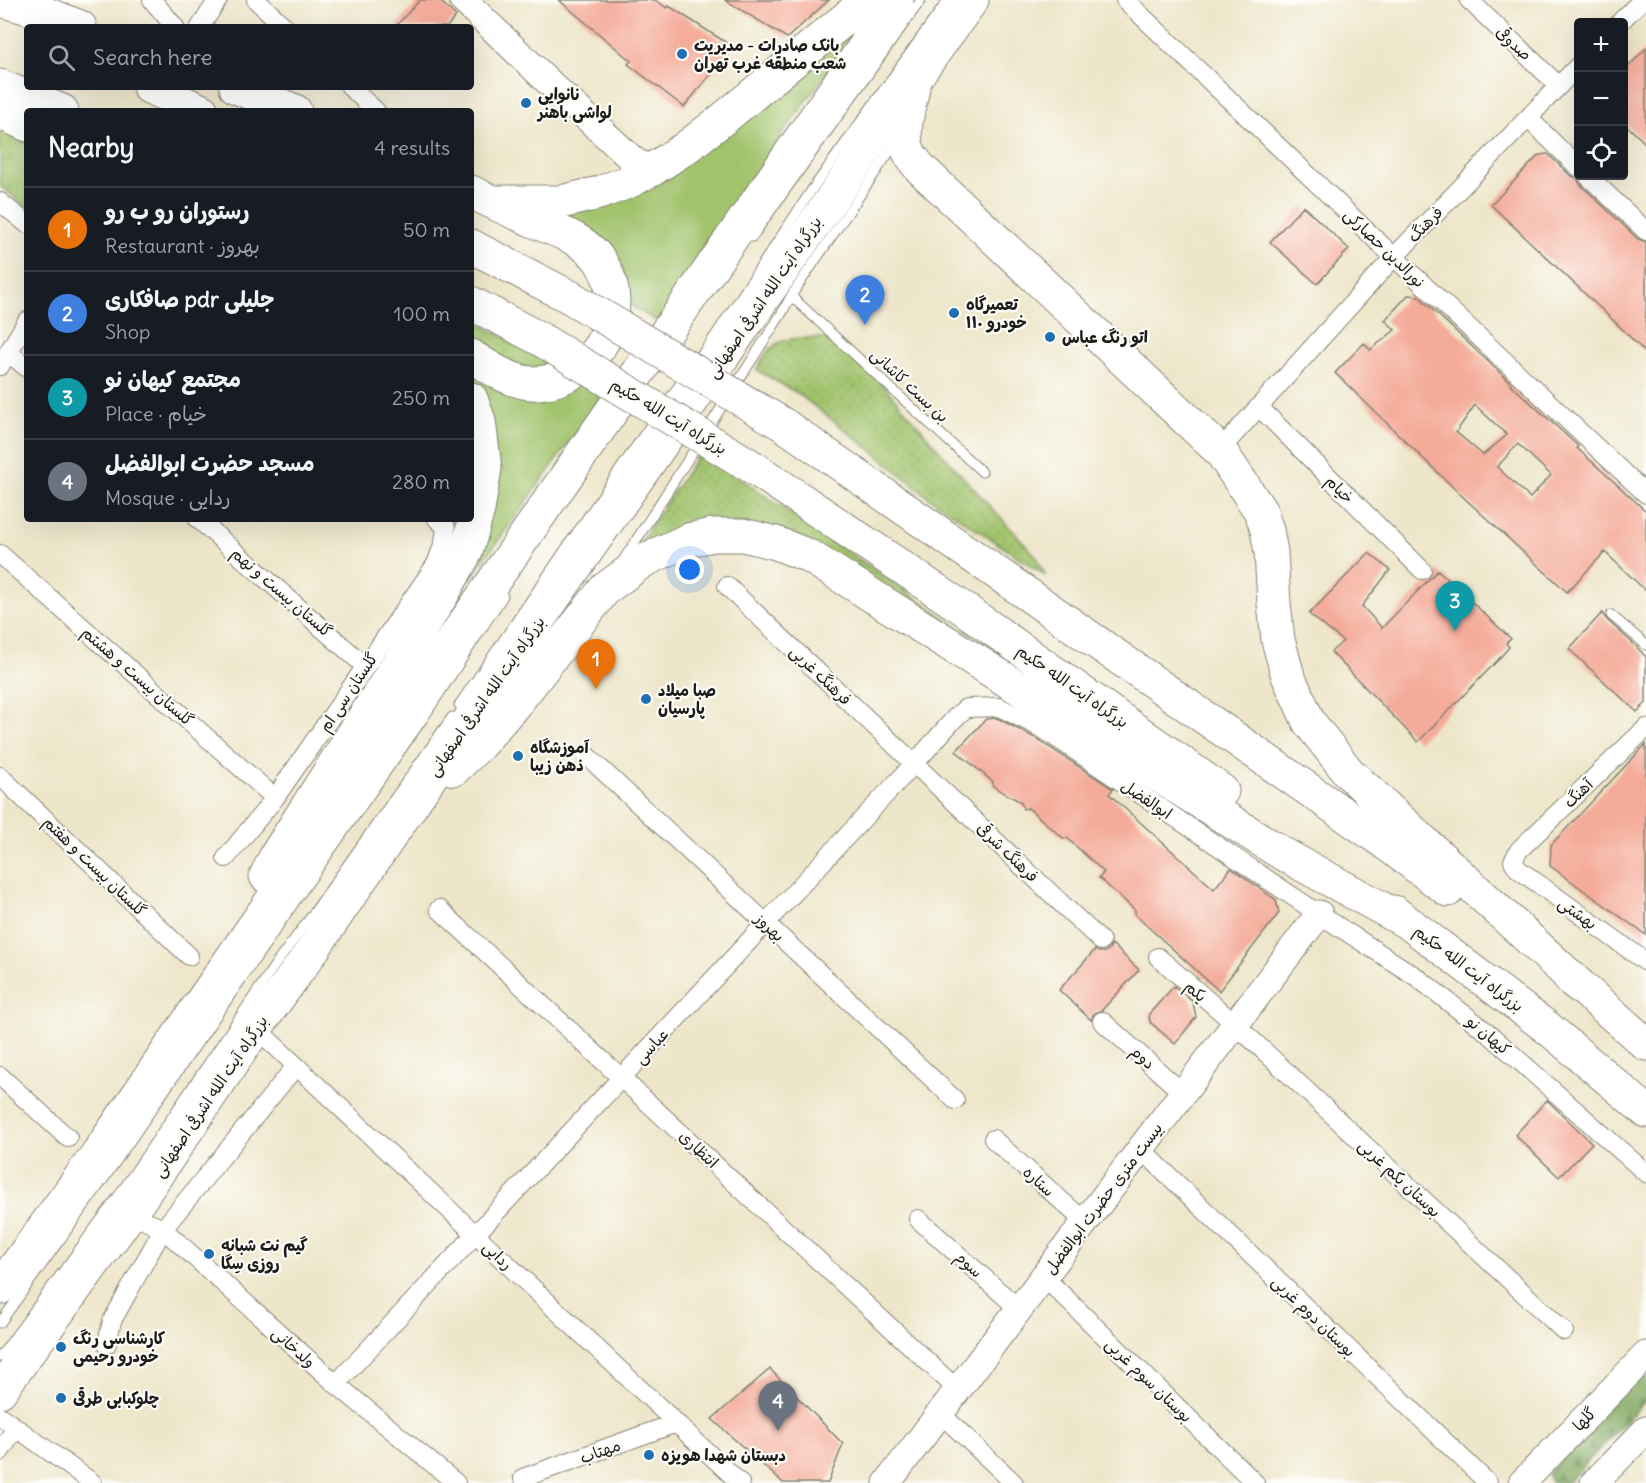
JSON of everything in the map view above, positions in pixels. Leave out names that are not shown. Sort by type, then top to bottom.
[{"type":"highway","points":[[0,0],[42,12],[72,24]]},
{"type":"highway","points":[[482,197],[561,202],[599,193],[628,182],[684,149],[868,0]]},
{"type":"highway","points":[[3,1284],[99,1153],[897,0]]},
{"type":"highway","name":"بزرگراه آیت الله اشرفی اصفهانی","points":[[0,1391],[130,1214],[509,662],[972,0]]},
{"type":"highway","points":[[0,20],[24,31]]},
{"type":"highway","points":[[916,77],[906,121],[905,139],[910,154],[920,168],[1221,452],[1260,512],[1267,530],[1271,552],[1278,640],[1288,676],[1309,722],[1349,773],[1646,1044]]},
{"type":"highway","points":[[0,86],[55,108]]},
{"type":"highway","points":[[156,90],[195,108]]},
{"type":"highway","points":[[243,90],[288,108]]},
{"type":"highway","points":[[0,112],[24,124]]},
{"type":"highway","points":[[474,358],[515,379],[536,384],[560,379],[590,360],[601,347],[614,306],[611,283],[600,261],[585,245],[482,197]]},
{"type":"highway","points":[[474,248],[570,297],[784,425],[1371,834],[1587,992]]},
{"type":"highway","name":"بزرگراه آیت الله حکیم","points":[[474,305],[540,339],[754,468],[964,609],[1412,925],[1550,1029],[1646,1111]]},
{"type":"highway","points":[[209,991],[278,854],[442,596],[466,552],[478,510],[484,468],[479,421],[474,407]]},
{"type":"highway","points":[[399,823],[487,735],[518,700],[605,589],[643,561],[688,540],[713,535],[742,535],[776,543],[809,556],[1283,854],[1412,925]]},
{"type":"street","points":[[152,0],[172,24]]},
{"type":"street","points":[[202,24],[218,0]]},
{"type":"street","points":[[256,0],[282,24]]},
{"type":"street","points":[[463,0],[635,162],[653,169]]},
{"type":"street","name":"نورالدین حصارکی","points":[[1125,0],[1646,494]]},
{"type":"street","name":"صدوقی","points":[[1469,0],[1559,86]]},
{"type":"street","points":[[1624,18],[1639,3]]},
{"type":"street","name":"فرهنگ","points":[[1229,440],[1394,257],[1574,70]]},
{"type":"street","points":[[353,90],[373,108]]},
{"type":"street","points":[[1528,118],[1574,162]]},
{"type":"street","points":[[1592,180],[1646,231]]},
{"type":"street","points":[[0,202],[24,222]]},
{"type":"street","points":[[24,326],[4,359],[24,367]]},
{"type":"street","name":"خیام","points":[[1259,407],[1422,570]]},
{"type":"street","name":"گلستان بیست و نهم","points":[[201,522],[365,666]]},
{"type":"street","name":"گلستان سی ام","points":[[226,858],[275,798],[436,564],[444,542],[446,527],[440,522]]},
{"type":"street","name":"گلستان بیست و هشتم","points":[[0,554],[275,798]]},
{"type":"street","name":"فرهنگ غربی","points":[[728,586],[914,764]]},
{"type":"street","name":"ابوالفضل","points":[[966,708],[999,707],[1042,729],[1319,914]]},
{"type":"street","name":"عباسی","points":[[336,1384],[966,708]]},
{"type":"street","name":"آهنگ","points":[[1514,861],[1519,850],[1646,728]]},
{"type":"street","name":"بهروز","points":[[585,754],[955,1100]]},
{"type":"street","name":"فرهنگ شرقی","points":[[914,764],[1101,941]]},
{"type":"street","name":"گلستان بیست و هفتم","points":[[0,776],[189,956]]},
{"type":"street","name":"بهشتی","points":[[1514,861],[1518,868],[1646,962]]},
{"type":"street","name":"انتظاری","points":[[440,909],[958,1390]]},
{"type":"street","name":"بیست متری حضرت ابوالفضل","points":[[887,1483],[1319,914]]},
{"type":"street","name":"کیهان نو","points":[[1319,914],[1418,978],[1487,1032],[1646,1173]]},
{"type":"street","name":"یکم","points":[[1158,957],[1235,1024]]},
{"type":"street","name":"دوم","points":[[1102,1021],[1183,1093]]},
{"type":"street","name":"بوستان یکم غربی","points":[[1235,1024],[1564,1331]]},
{"type":"street","name":"ردایی","points":[[256,1028],[740,1483]]},
{"type":"street","points":[[107,1344],[112,1321],[163,1229],[296,1065]]},
{"type":"street","points":[[0,1076],[68,1138]]},
{"type":"street","name":"ستاره","points":[[993,1139],[1085,1222]]},
{"type":"street","name":"بوستان دوم غربی","points":[[1141,1149],[1488,1483]]},
{"type":"street","name":"ولدخانی","points":[[130,1214],[163,1229],[336,1384],[456,1483]]},
{"type":"street","name":"سوم","points":[[918,1219],[1019,1309]]},
{"type":"street","name":"بوستان سوم غربی","points":[[1044,1277],[1255,1483]]},
{"type":"street","name":"گلها","points":[[1522,1483],[1646,1355]]},
{"type":"street","points":[[940,1413],[1014,1483]]},
{"type":"street","points":[[0,1416],[93,1483]]},
{"type":"street","name":"مهتاب","points":[[523,1478],[676,1423]]},
{"type":"street","points":[[0,1452],[16,1428]]},
{"type":"street","points":[[1594,1483],[1646,1430]]},
{"type":"lane","points":[[749,241],[921,0]]},
{"type":"lane","points":[[0,1357],[153,1146],[275,965],[449,721],[645,431],[711,342],[811,191],[948,0]]},
{"type":"lane","points":[[605,589],[791,296],[906,128]]},
{"type":"lane","name":"بن بست کاشانی","points":[[791,296],[982,472]]},
{"type":"lane","points":[[663,364],[675,346]]},
{"type":"lane","points":[[632,410],[644,391]]},
{"type":"lane","points":[[0,1323],[103,1180],[424,717],[510,585]]},
{"type":"lane","points":[[1611,615],[1646,645]]},
{"type":"green space","points":[[880,0],[783,133],[660,323],[626,303],[624,275],[616,255],[594,232],[566,217]]},
{"type":"green space","points":[[0,129],[24,140],[24,206],[0,186]]},
{"type":"green space","points":[[474,321],[561,368],[543,374],[474,347]]},
{"type":"green space","points":[[807,338],[834,339],[861,359],[953,466],[1036,556],[1045,575],[928,497],[797,393],[756,370],[767,352],[780,342]]},
{"type":"green space","points":[[474,371],[581,381],[602,397],[474,574],[479,547],[485,406],[474,378]]},
{"type":"green space","points":[[699,453],[1196,788],[796,542],[631,556]]},
{"type":"green space","points":[[1646,1365],[1646,1400],[1567,1483],[1551,1483],[1548,1474]]},
{"type":"building","points":[[420,0],[439,0],[456,16],[449,24],[398,24]]},
{"type":"building","name":"بانک صادرات - مدیریت شعب منطقه غرب تهران","points":[[559,0],[655,0],[667,8],[669,6],[733,47],[684,107],[628,64],[631,61]]},
{"type":"building","points":[[725,0],[829,0],[787,38]]},
{"type":"building","points":[[1646,48],[1646,144],[1628,127],[1628,67]]},
{"type":"building","points":[[1548,154],[1638,239],[1646,242],[1646,353],[1491,205],[1539,155]]},
{"type":"building","points":[[1303,206],[1349,249],[1317,284],[1270,242]]},
{"type":"building","points":[[1408,295],[1418,296],[1646,511],[1646,591],[1605,552],[1567,592],[1462,496],[1335,373],[1364,343],[1370,350],[1395,330],[1385,320]],"holes":[[[1475,405],[1507,435],[1483,455],[1456,432]],[[1518,444],[1551,475],[1530,498],[1497,467]]]},
{"type":"building","points":[[1369,553],[1390,570],[1362,606],[1382,628],[1438,570],[1511,639],[1506,643],[1509,647],[1498,660],[1418,742],[1331,652],[1343,641],[1309,614]]},
{"type":"building","points":[[1602,613],[1646,657],[1646,703],[1637,712],[1569,649]]},
{"type":"building","points":[[997,718],[1037,739],[1113,789],[1109,794],[1214,889],[1231,868],[1276,900],[1279,913],[1219,991],[1135,915],[1135,910],[1099,878],[1104,872],[1067,838],[1063,838],[1028,808],[1023,809],[1021,802],[992,785],[993,782],[956,751],[986,719]]},
{"type":"building","points":[[1646,744],[1646,935],[1550,866],[1551,845]]},
{"type":"building","points":[[1112,944],[1139,970],[1102,1010],[1094,1013],[1091,1020],[1059,990],[1095,950],[1105,952]]},
{"type":"building","points":[[1174,986],[1193,1002],[1196,1017],[1175,1044],[1150,1022],[1149,1014]]},
{"type":"building","points":[[1547,1100],[1592,1143],[1559,1177],[1515,1135]]},
{"type":"building","points":[[770,1369],[843,1444],[828,1483],[783,1483],[712,1419]]},
{"type":"place","name":"بانک صادرات - مدیریت شعب منطقه غرب تهران","points":[[682,54]]},
{"type":"place","name":"نانوایی لواشی باهنر","points":[[526,103]]},
{"type":"place","name":"تعمیرگاه خودرو ۱۱۰","points":[[954,313]]},
{"type":"place","name":"صافکاری pdr جلیلی","points":[[865,325]]},
{"type":"place","name":"اتو رنگ عباس","points":[[1050,337]]},
{"type":"place","name":"مجتمع کیهان نو","points":[[1455,631]]},
{"type":"place","name":"رستوران رو ب رو","points":[[596,689]]},
{"type":"place","name":"صبا میلاد پارسیان","points":[[646,699]]},
{"type":"place","name":"آموزشگاه ذهن زیبا","points":[[518,756]]},
{"type":"place","name":"گیم نت شبانه روزی سِگا","points":[[209,1254]]},
{"type":"place","name":"کارشناسی رنگ خودرو رحیمی","points":[[61,1347]]},
{"type":"place","name":"چلوکبابی طرقی","points":[[61,1398]]},
{"type":"place","name":"مسجد حضرت ابوالفضل","points":[[778,1431]]},
{"type":"place","name":"دبستان شهدا هویزه","points":[[649,1455]]}]
